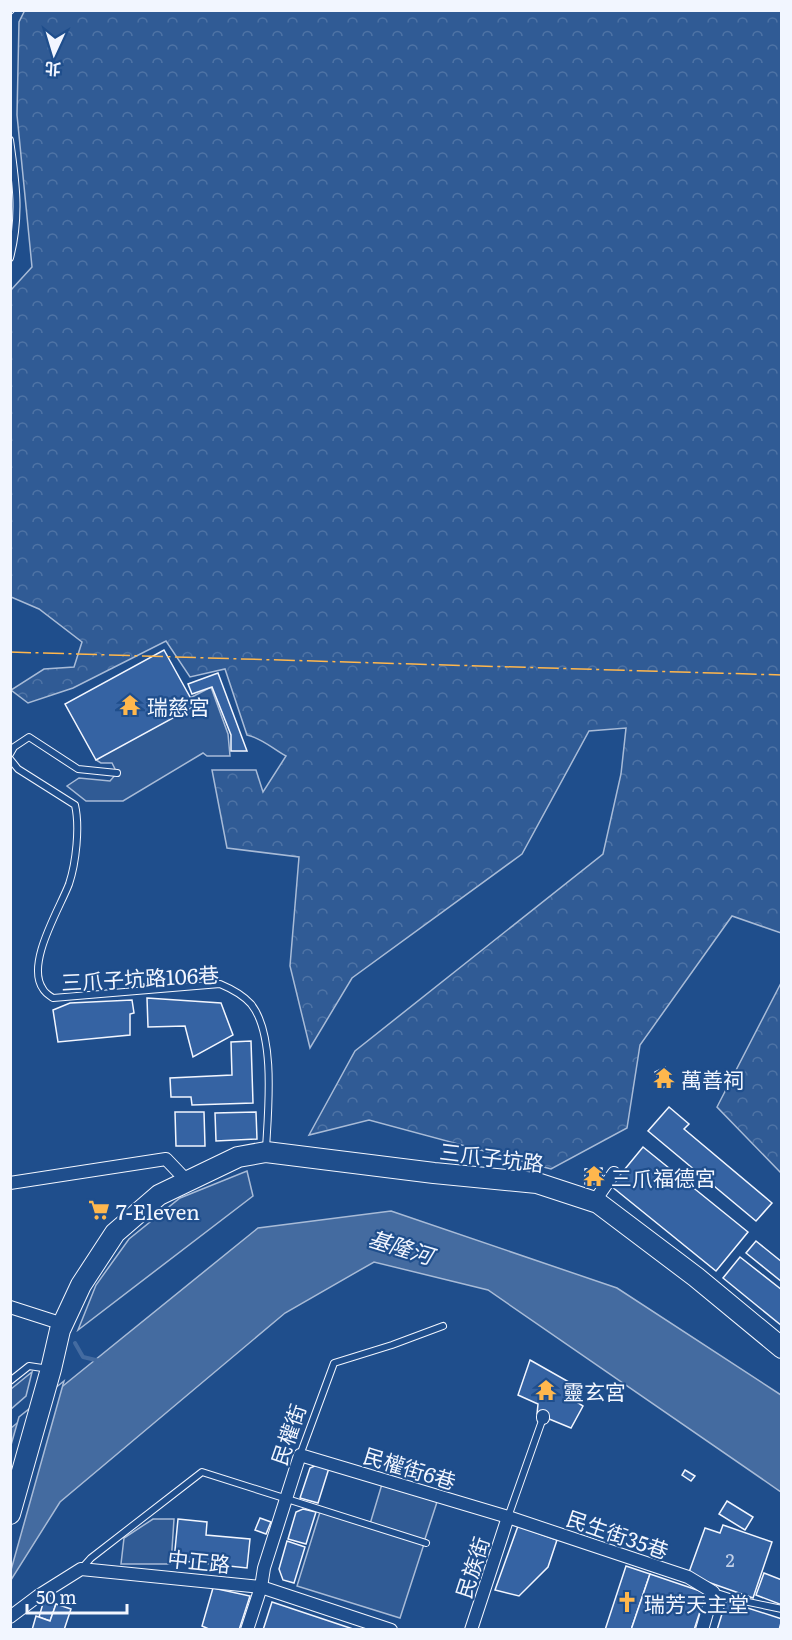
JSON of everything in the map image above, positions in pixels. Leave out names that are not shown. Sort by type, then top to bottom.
[{"type":"main road","name":"三爪子坑路","points":[[10,1514],[63,1324],[81,1285],[115,1233],[159,1195],[238,1157],[266,1152],[537,1183],[594,1202],[696,1278],[782,1348]]},
{"type":"street","points":[[10,1183],[166,1159],[187,1181]]},
{"type":"street","points":[[594,1202],[614,1173]]},
{"type":"street","points":[[10,1307],[63,1324]]},
{"type":"street","name":"民權街","points":[[247,1629],[300,1455]]},
{"type":"street","name":"民權街6巷","points":[[300,1455],[508,1517]]},
{"type":"street","name":"民生街35巷","points":[[508,1517],[688,1577],[713,1592]]},
{"type":"street","name":"民族街","points":[[471,1629],[508,1517]]},
{"type":"street","points":[[10,1617],[81,1569]]},
{"type":"street","name":"中正路","points":[[81,1569],[261,1587],[391,1629]]},
{"type":"street","points":[[702,1629],[713,1592]]},
{"type":"lane","points":[[10,140],[17,196],[17,234],[10,258]]},
{"type":"lane","name":"三爪子坑路106巷","points":[[117,773],[78,769],[29,737],[12,745],[10,757],[18,769],[75,806],[78,819],[78,836],[69,883],[46,934],[37,972],[42,988],[53,998],[220,984],[237,991],[252,1005],[263,1030],[270,1079],[266,1152]]},
{"type":"lane","name":"民權街","points":[[300,1455],[334,1363],[443,1326]]},
{"type":"lane","points":[[10,1381],[29,1366],[51,1369]]},
{"type":"lane","points":[[508,1517],[543,1417]]},
{"type":"lane","points":[[81,1569],[91,1558],[202,1472],[426,1543]]},
{"type":"lane","points":[[713,1592],[782,1609]]},
{"type":"green space","points":[[25,10],[781,11],[781,933],[732,916],[640,1045],[627,1128],[551,1169],[369,1120],[309,1135],[355,1051],[603,854],[621,774],[626,728],[589,731],[522,854],[352,978],[310,1048],[290,966],[299,857],[227,848],[212,770],[256,770],[263,792],[286,756],[263,741],[247,735],[225,669],[190,677],[166,641],[73,688],[28,703],[11,690],[44,669],[74,667],[82,642],[39,609],[11,597],[11,290],[32,267],[17,115],[19,22]]},
{"type":"green space","points":[[781,983],[782,1173],[717,1107]]},
{"type":"shaded area","points":[[211,687],[228,734],[230,756],[207,756],[203,753],[123,801],[86,801],[67,786],[79,778],[110,781],[117,773],[112,763],[101,763],[96,760],[190,698]]},
{"type":"shaded area","points":[[247,1171],[253,1196],[78,1330],[96,1285],[129,1239],[180,1198]]},
{"type":"shaded area","points":[[32,1372],[26,1396],[11,1409],[11,1389]]},
{"type":"shaded area","points":[[382,1484],[437,1502],[424,1542],[370,1524]]},
{"type":"shaded area","points":[[320,1512],[424,1544],[400,1618],[297,1586]]},
{"type":"shaded area","points":[[153,1519],[174,1519],[171,1564],[121,1564],[124,1538]]},
{"type":"water","name":"基隆河","points":[[391,1211],[617,1288],[781,1395],[781,1492],[488,1290],[374,1262],[285,1313],[60,1502],[11,1580],[11,1428],[258,1228]]},
{"type":"pier","points":[[64,1381],[11,1570],[11,1445],[19,1417]]},
{"type":"building","name":"瑞慈宮","points":[[164,650],[195,706],[96,760],[65,704]]},
{"type":"building","points":[[218,673],[247,751],[231,751],[231,735],[212,687],[192,694],[188,684]]},
{"type":"building","points":[[147,998],[221,1003],[233,1035],[193,1057],[185,1026],[148,1027]]},
{"type":"building","points":[[132,1000],[134,1013],[130,1014],[130,1035],[58,1042],[53,1010],[70,1003]]},
{"type":"building","points":[[251,1041],[253,1103],[192,1105],[191,1097],[171,1097],[170,1078],[232,1075],[231,1042]]},
{"type":"building","name":"萬善祠","points":[[665,1067],[672,1084],[662,1088],[655,1072]]},
{"type":"building","points":[[669,1107],[689,1124],[684,1129],[772,1203],[756,1221],[648,1131]]},
{"type":"building","points":[[175,1112],[204,1112],[205,1146],[176,1146]]},
{"type":"building","points":[[256,1112],[257,1139],[216,1141],[215,1113]]},
{"type":"building","points":[[643,1147],[748,1232],[716,1271],[611,1186]]},
{"type":"building","name":"三爪福德宮","points":[[602,1168],[603,1184],[585,1184],[585,1169]]},
{"type":"building","points":[[756,1241],[782,1262],[782,1282],[746,1253]]},
{"type":"building","points":[[740,1257],[782,1290],[782,1326],[723,1278]]},
{"type":"building","name":"靈玄宮","points":[[530,1360],[576,1386],[569,1397],[583,1406],[571,1428],[537,1414],[538,1404],[518,1395]]},
{"type":"building","points":[[317,1465],[329,1468],[318,1503],[300,1498],[310,1468]]},
{"type":"building","points":[[685,1470],[695,1476],[691,1481],[682,1475]]},
{"type":"building","points":[[727,1501],[753,1517],[745,1530],[719,1514]]},
{"type":"building","points":[[303,1509],[316,1512],[306,1544],[288,1539],[296,1512]]},
{"type":"building","points":[[260,1518],[271,1522],[266,1534],[255,1530]]},
{"type":"building","points":[[178,1519],[207,1522],[206,1535],[250,1539],[247,1568],[174,1560]]},
{"type":"building","points":[[723,1525],[772,1542],[753,1598],[688,1575],[705,1528],[720,1533]]},
{"type":"building","points":[[518,1526],[557,1540],[548,1567],[519,1596],[495,1590]]},
{"type":"building","points":[[287,1541],[305,1547],[294,1583],[283,1580],[279,1569]]},
{"type":"building","name":"瑞芳天主堂","points":[[626,1566],[650,1574],[631,1630],[605,1630]]},
{"type":"building","points":[[764,1573],[782,1580],[782,1605],[756,1595]]},
{"type":"building","points":[[650,1574],[706,1593],[694,1630],[631,1630]]},
{"type":"building","points":[[213,1588],[250,1596],[239,1630],[211,1630],[202,1626]]},
{"type":"building","points":[[44,1600],[56,1604],[50,1621],[39,1617]]},
{"type":"building","points":[[726,1601],[782,1619],[779,1630],[717,1630]]},
{"type":"building","points":[[272,1602],[356,1630],[263,1630]]},
{"type":"building","points":[[56,1604],[71,1609],[64,1630],[32,1630],[36,1616],[50,1621]]},
{"type":"waterway","points":[[75,1343],[83,1357],[100,1361]]},
{"type":"power","points":[[10,652],[782,675]]},
{"type":"place","name":"瑞慈宮","points":[[130,705]]},
{"type":"place","name":"萬善祠","points":[[664,1078]]},
{"type":"place","name":"三爪福德宮","points":[[594,1176]]},
{"type":"place","name":"7-Eleven","points":[[99,1210]]},
{"type":"place","name":"靈玄宮","points":[[546,1390]]},
{"type":"place","name":"瑞芳天主堂","points":[[627,1602]]}]
